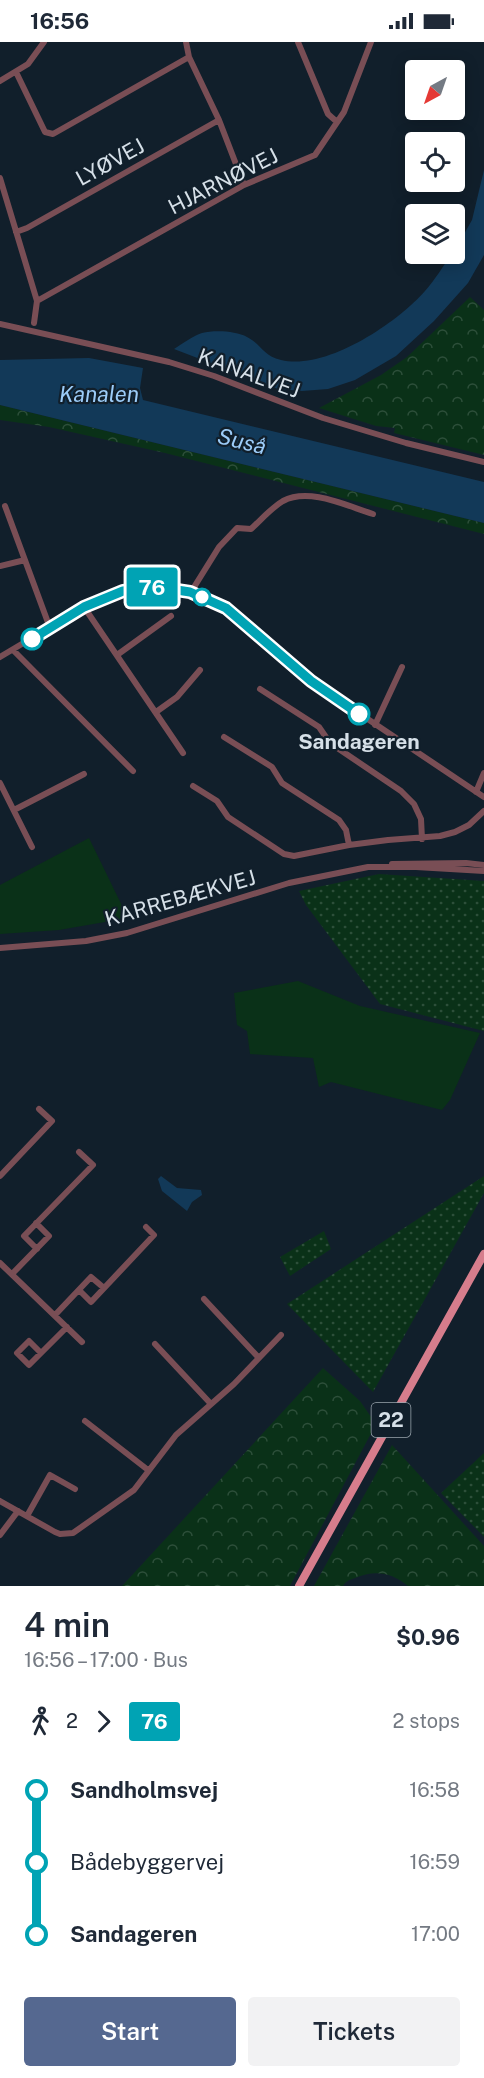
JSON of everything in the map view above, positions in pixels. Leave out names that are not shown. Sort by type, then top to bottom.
[{"type":"main road","name":"22","points":[[299,1586],[484,1254]]},
{"type":"street","points":[[0,81],[16,72],[35,56],[44,42]]},
{"type":"street","points":[[186,42],[189,57],[219,120],[244,185]]},
{"type":"street","points":[[298,42],[328,114],[337,122]]},
{"type":"street","name":"HJARNØVEJ","points":[[37,301],[244,185],[315,155],[344,112],[371,42]]},
{"type":"street","points":[[16,72],[45,132],[53,134],[189,57]]},
{"type":"street","name":"LYØVEJ","points":[[16,232],[27,228],[219,120]]},
{"type":"street","points":[[0,178],[37,301],[34,323]]},
{"type":"street","name":"KANALVEJ","points":[[0,324],[169,362],[214,376],[315,415],[406,443],[484,462]]},
{"type":"street","points":[[190,592],[219,547],[237,528],[251,529],[280,502],[294,496],[311,495],[373,514]]},
{"type":"street","points":[[5,506],[50,628]]},
{"type":"street","points":[[0,566],[25,560]]},
{"type":"street","points":[[0,657],[84,607],[120,592],[142,588],[171,588],[190,592],[226,608],[311,681],[484,797]]},
{"type":"street","points":[[84,607],[183,753]]},
{"type":"street","points":[[117,655],[171,616]]},
{"type":"street","points":[[13,650],[133,771]]},
{"type":"street","points":[[375,725],[402,667]]},
{"type":"street","points":[[156,712],[177,698],[200,670]]},
{"type":"street","points":[[260,689],[319,727],[330,743],[401,791],[414,804],[421,819],[422,839]]},
{"type":"street","points":[[224,737],[272,767],[282,783],[339,820],[346,830],[349,845]]},
{"type":"street","points":[[476,792],[484,773]]},
{"type":"street","points":[[14,810],[84,774]]},
{"type":"street","points":[[0,783],[32,847]]},
{"type":"street","points":[[193,786],[216,801],[228,817],[284,854],[294,856],[349,845],[422,839],[455,832],[469,825],[484,812]]},
{"type":"street","name":"KARREBÆKVEJ","points":[[0,948],[86,941],[127,933],[289,883],[368,867],[415,862],[484,865]]},
{"type":"street","name":"KARREBÆKVEJ","points":[[368,867],[484,871]]},
{"type":"street","points":[[0,1176],[52,1121],[39,1109]]},
{"type":"street","points":[[37,1249],[24,1236],[93,1165],[79,1152]]},
{"type":"street","points":[[12,1274],[49,1236],[36,1223]]},
{"type":"street","points":[[79,1290],[91,1302],[154,1235],[146,1227]]},
{"type":"street","points":[[0,1263],[82,1342]]},
{"type":"street","points":[[55,1316],[92,1276],[104,1288]]},
{"type":"street","points":[[204,1299],[259,1358]]},
{"type":"street","points":[[41,1353],[66,1327]]},
{"type":"street","points":[[0,1501],[54,1532],[73,1533],[127,1497],[176,1435],[281,1335]]},
{"type":"street","points":[[155,1344],[211,1404]]},
{"type":"street","points":[[85,1421],[148,1470]]},
{"type":"street","points":[[27,1516],[50,1475],[75,1489]]},
{"type":"street","points":[[0,1535],[18,1511]]},
{"type":"green space","points":[[470,297],[484,310],[484,455],[394,433],[395,428],[376,426],[319,408],[381,375],[407,357]]},
{"type":"green space","points":[[0,405],[484,523],[484,534],[165,453],[49,427],[0,420]]},
{"type":"green space","points":[[89,838],[128,918],[59,930],[0,934],[0,885]]},
{"type":"green space","points":[[379,874],[484,881],[484,1031],[380,1004],[306,905],[299,891]]},
{"type":"green space","points":[[298,981],[360,1006],[480,1033],[450,1100],[442,1110],[331,1082],[319,1087],[313,1058],[250,1054],[247,1031],[237,1025],[234,993]]},
{"type":"green space","points":[[484,1176],[484,1193],[373,1392],[287,1304]]},
{"type":"green space","points":[[324,1231],[331,1249],[290,1276],[280,1257]]},
{"type":"green space","points":[[323,1368],[360,1401],[376,1424],[290,1586],[122,1586]]},
{"type":"green space","points":[[392,1445],[484,1546],[484,1586],[408,1586],[389,1575],[376,1573],[351,1579],[343,1586],[314,1586]]},
{"type":"green space","points":[[484,1453],[484,1537],[441,1493]]},
{"type":"water","name":"Suså","points":[[484,170],[484,255],[468,283],[434,321],[396,356],[355,380],[328,389],[302,391],[278,389],[174,349],[202,333],[225,332],[247,337],[266,353],[281,360],[299,362],[339,351],[379,330],[413,304],[429,287],[445,264],[465,264],[465,232],[472,220]]},
{"type":"water","name":"Kanalen","points":[[89,358],[143,368],[140,388],[143,400],[484,482],[484,523],[0,405],[0,360]]},
{"type":"water","points":[[161,1176],[177,1188],[201,1190],[202,1195],[192,1202],[187,1211],[162,1191],[158,1179]]},
{"type":"bus line","name":"76","points":[[32,639],[84,607],[123,591],[157,587],[190,592],[210,599],[240,618],[311,681],[359,714]]},
{"type":"place","name":"Sandageren","points":[[359,714]]}]
